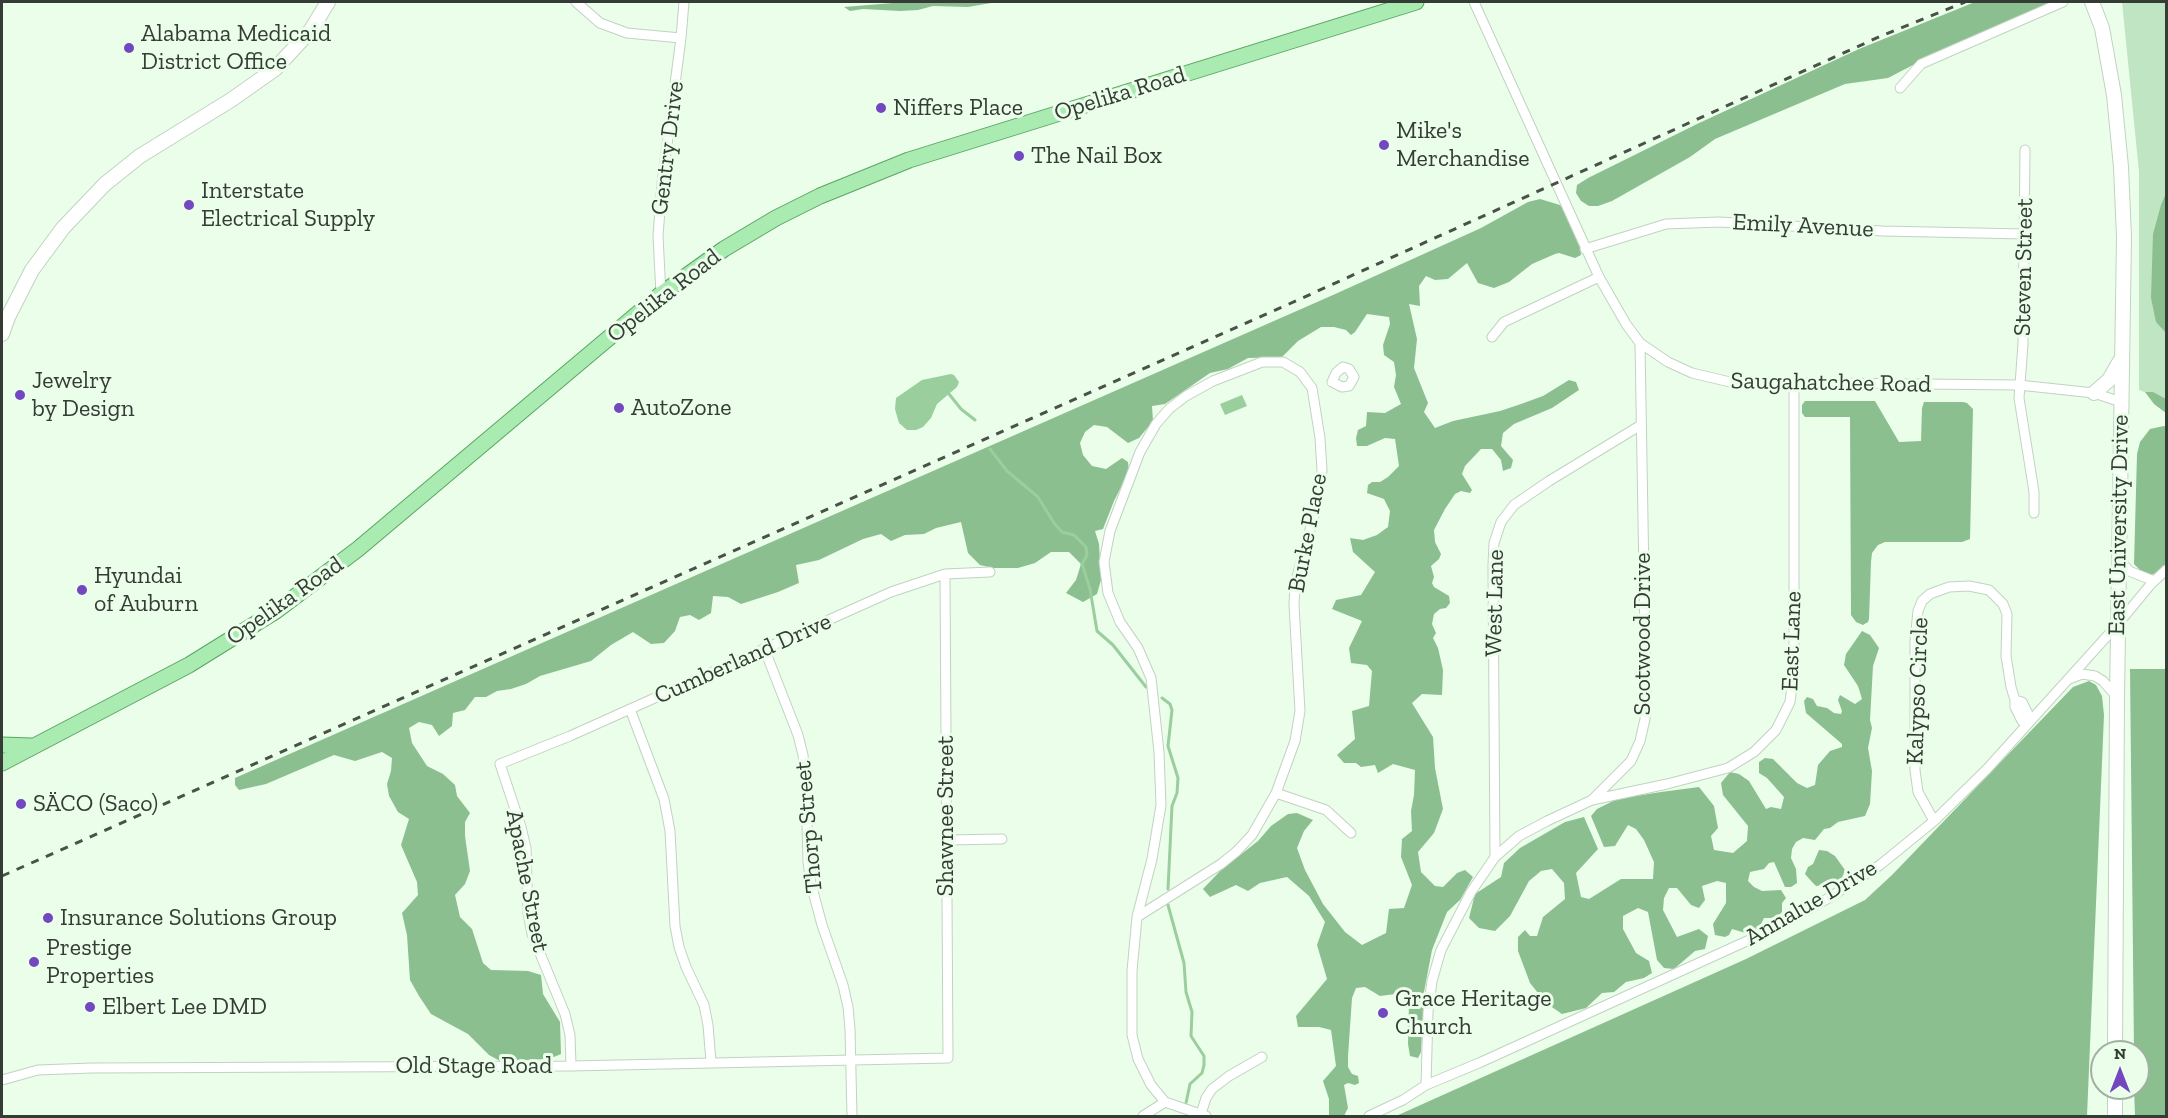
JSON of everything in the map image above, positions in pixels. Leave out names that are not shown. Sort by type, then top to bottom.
[{"type":"main road","points":[[2,334],[32,270],[63,228],[105,184],[140,156],[231,100],[275,69],[311,30],[328,2]]},
{"type":"main road","name":"Opelika Road","points":[[2,763],[189,665],[276,611],[358,549],[661,294],[694,269],[768,223],[820,196],[864,177],[1002,130],[1416,2]]},
{"type":"main road","name":"East University Drive","points":[[2092,2],[2102,28],[2109,63],[2121,167],[2124,237],[2120,361],[2116,697],[2115,1040]]},
{"type":"main road","points":[[2094,393],[2109,380],[2120,361]]},
{"type":"main road","points":[[2,745],[34,746]]},
{"type":"main road","points":[[2115,1100],[2115,1116]]},
{"type":"street","points":[[576,2],[600,22],[627,33],[681,38]]},
{"type":"street","name":"Gentry Drive","points":[[661,294],[658,257],[661,194],[684,2]]},
{"type":"street","name":"Saugahatchee Road","points":[[1474,2],[1599,277],[1626,324],[1640,343],[1668,362],[1692,373],[1716,380],[1794,384],[2019,385],[2094,393],[2121,402]]},
{"type":"street","points":[[1900,88],[1921,64],[2063,2]]},
{"type":"street","name":"Steven Street","points":[[2025,150],[2023,344],[2019,398],[2034,492],[2034,513]]},
{"type":"street","name":"Emily Avenue","points":[[1585,249],[1656,226],[1676,223],[1719,222],[1883,231],[2024,234]]},
{"type":"street","points":[[1492,337],[1504,322],[1599,277]]},
{"type":"street","name":"Scotwood Drive","points":[[1426,1085],[1428,1012],[1432,981],[1441,950],[1471,892],[1495,857],[1519,836],[1547,820],[1592,800],[1631,761],[1640,741],[1645,719],[1640,343]]},
{"type":"street","points":[[1262,1057],[1212,1089],[1206,1098],[1203,1115],[1165,1102],[1151,1085],[1138,1059],[1132,1035],[1132,971],[1137,917],[1152,859],[1161,805],[1159,752],[1151,678],[1138,648],[1120,622],[1108,593],[1104,562],[1110,531],[1140,452],[1155,424],[1169,409],[1186,396],[1223,377],[1262,362],[1273,361],[1292,366],[1300,372],[1312,388],[1332,382]]},
{"type":"street","name":"East Lane","points":[[1592,800],[1728,768],[1754,752],[1776,730],[1790,702],[1794,671],[1794,384]]},
{"type":"street","name":"Burke Place","points":[[1137,917],[1221,864],[1252,835],[1276,793],[1295,741],[1300,711],[1294,584],[1322,481],[1320,438],[1312,388]]},
{"type":"street","name":"West Lane","points":[[1495,857],[1493,565],[1494,543],[1501,522],[1514,505],[1641,424]]},
{"type":"street","points":[[2118,558],[2129,571],[2154,581]]},
{"type":"street","name":"Annalue Drive","points":[[1370,1116],[1403,1100],[1426,1085],[1771,930],[1827,899],[1880,865],[1934,821],[1987,769],[2166,570]]},
{"type":"street","name":"Cumberland Drive","points":[[500,764],[630,709],[891,592],[945,574],[990,572]]},
{"type":"street","name":"Shawnee Street","points":[[945,574],[948,1058]]},
{"type":"street","name":"Kalypso Circle","points":[[1934,821],[1918,792],[1915,770],[1915,641],[1918,611],[1922,602],[1930,594],[1949,587],[1969,586],[1989,590],[1997,596],[2007,614],[2007,666],[2015,707],[2022,721],[2027,723]]},
{"type":"street","name":"Thorp Street","points":[[764,648],[798,735],[803,755],[811,884],[822,925],[843,985],[850,1029],[852,1116]]},
{"type":"street","points":[[2067,680],[2082,674],[2095,676],[2103,681],[2116,697]]},
{"type":"street","points":[[630,709],[664,799],[670,831],[675,926],[686,967],[704,1005],[711,1062]]},
{"type":"street","name":"Apache Street","points":[[500,764],[526,848],[528,913],[532,934],[565,1014],[570,1035],[571,1066]]},
{"type":"street","points":[[1276,793],[1326,810],[1351,833]]},
{"type":"street","points":[[946,840],[1002,839]]},
{"type":"street","name":"Old Stage Road","points":[[2,1080],[38,1070],[92,1068],[571,1066],[948,1058]]},
{"type":"street","points":[[1143,1116],[1165,1102]]},
{"type":"shaded area","points":[[905,2],[997,2],[968,7],[933,6],[900,11],[863,9],[850,11],[844,7]]},
{"type":"shaded area","points":[[1975,2],[2049,2],[1888,78],[1845,84],[1715,139],[1690,157],[1612,201],[1598,206],[1589,206],[1581,201],[1576,193],[1577,185],[1588,178],[1697,124],[1859,49]]},
{"type":"shaded area","points":[[2122,2],[2166,2],[2166,400],[2139,390],[2139,172]]},
{"type":"shaded area","points":[[2166,193],[2166,333],[2156,322],[2151,298],[2153,234]]},
{"type":"shaded area","points":[[1540,199],[1560,205],[1566,213],[1580,245],[1581,255],[1575,258],[1555,254],[1532,264],[1509,282],[1494,288],[1478,283],[1467,263],[1448,279],[1435,280],[1426,276],[1419,286],[1420,306],[1409,304],[1417,339],[1414,368],[1428,403],[1424,412],[1435,428],[1453,421],[1521,404],[1543,396],[1569,380],[1576,382],[1579,390],[1552,408],[1514,424],[1503,433],[1501,446],[1513,460],[1511,468],[1503,471],[1501,460],[1492,449],[1481,449],[1465,466],[1462,474],[1472,490],[1470,493],[1461,491],[1455,494],[1434,530],[1435,542],[1441,554],[1431,566],[1434,577],[1432,583],[1434,587],[1449,596],[1450,603],[1446,608],[1434,614],[1432,624],[1436,633],[1433,638],[1443,670],[1442,695],[1422,694],[1412,703],[1433,737],[1435,768],[1443,809],[1434,833],[1418,852],[1421,872],[1435,886],[1443,887],[1457,873],[1465,870],[1473,877],[1460,900],[1447,912],[1432,950],[1424,992],[1421,1052],[1418,1058],[1410,1056],[1409,1003],[1403,993],[1380,996],[1365,987],[1356,988],[1352,998],[1348,1067],[1352,1074],[1358,1076],[1359,1083],[1344,1085],[1348,1108],[1344,1116],[1329,1115],[1329,1099],[1323,1081],[1336,1066],[1331,1030],[1319,1027],[1298,1027],[1296,1016],[1327,979],[1317,945],[1325,922],[1309,896],[1287,877],[1260,883],[1248,891],[1236,885],[1210,897],[1203,889],[1221,870],[1258,841],[1271,826],[1288,814],[1297,813],[1313,820],[1304,831],[1297,848],[1305,870],[1323,904],[1345,932],[1362,945],[1386,933],[1389,909],[1404,908],[1412,885],[1401,857],[1402,839],[1412,831],[1411,811],[1415,770],[1393,764],[1378,773],[1375,765],[1361,767],[1356,763],[1344,763],[1337,755],[1355,739],[1352,711],[1369,706],[1372,671],[1367,665],[1351,663],[1349,648],[1362,621],[1332,609],[1336,600],[1361,595],[1375,572],[1353,552],[1350,538],[1363,540],[1377,535],[1388,527],[1390,511],[1384,499],[1367,493],[1368,485],[1372,482],[1380,482],[1399,466],[1395,439],[1385,438],[1367,446],[1357,446],[1356,438],[1358,430],[1366,426],[1367,412],[1385,413],[1401,404],[1394,387],[1396,375],[1394,362],[1384,355],[1383,345],[1390,324],[1389,317],[1367,314],[1351,335],[1346,330],[1321,327],[1298,341],[1282,357],[1248,358],[1228,369],[1210,373],[1165,404],[1152,406],[1153,421],[1139,438],[1128,443],[1107,427],[1094,425],[1085,432],[1080,443],[1083,455],[1092,466],[1106,469],[1122,458],[1128,462],[1129,471],[1103,529],[1095,531],[1099,544],[1101,580],[1097,594],[1083,602],[1066,593],[1076,580],[1081,564],[1069,552],[1051,552],[1035,563],[1018,568],[993,568],[980,565],[968,553],[961,522],[936,528],[924,534],[905,535],[891,541],[881,534],[863,539],[819,560],[796,565],[799,583],[778,592],[741,604],[728,597],[713,596],[711,613],[699,620],[690,615],[680,617],[675,631],[664,643],[651,644],[633,632],[611,645],[591,661],[540,676],[526,684],[497,691],[486,697],[475,697],[465,710],[453,713],[452,726],[439,736],[432,725],[419,722],[409,728],[412,743],[427,766],[443,774],[455,785],[457,796],[470,813],[465,822],[465,836],[470,871],[465,884],[455,895],[460,917],[472,929],[483,963],[491,970],[528,971],[541,975],[543,994],[560,1022],[561,1054],[549,1059],[500,1061],[489,1055],[468,1034],[431,1014],[410,980],[407,935],[402,913],[418,895],[417,882],[401,845],[409,819],[398,812],[389,796],[387,784],[392,758],[382,752],[355,761],[334,755],[266,784],[239,790],[235,785],[235,778],[1333,295],[1481,228],[1528,202]]},
{"type":"shaded area","points":[[951,374],[959,382],[957,387],[937,404],[931,418],[923,427],[907,430],[899,423],[895,409],[896,398],[922,380]]},
{"type":"shaded area","points":[[2145,392],[2153,392],[2166,399],[2166,413],[2154,404]]},
{"type":"shaded area","points":[[1242,395],[1247,406],[1225,415],[1220,404]]},
{"type":"shaded area","points":[[1805,401],[1875,401],[1899,442],[1921,441],[1924,402],[1963,402],[1973,409],[1970,539],[1962,542],[1885,542],[1878,545],[1872,553],[1869,619],[1863,625],[1856,622],[1851,615],[1850,417],[1805,417],[1802,413],[1802,405]]},
{"type":"shaded area","points":[[2166,427],[2166,565],[2157,573],[2150,575],[2143,573],[2134,564],[2137,454],[2140,442],[2150,429]]},
{"type":"shaded area","points":[[1862,631],[1870,635],[1879,648],[1873,666],[1870,720],[1872,728],[1868,748],[1872,771],[1870,804],[1865,816],[1838,822],[1824,829],[1815,840],[1803,838],[1796,842],[1791,858],[1796,869],[1797,883],[1791,887],[1785,887],[1774,862],[1769,863],[1764,869],[1750,872],[1748,881],[1754,887],[1762,891],[1781,890],[1786,898],[1782,903],[1782,912],[1776,918],[1764,918],[1759,928],[1749,934],[1732,929],[1725,937],[1715,935],[1713,924],[1726,903],[1726,883],[1717,881],[1702,886],[1705,900],[1699,908],[1691,905],[1677,888],[1669,888],[1664,898],[1663,910],[1677,937],[1699,929],[1708,936],[1705,949],[1695,951],[1674,969],[1664,968],[1657,960],[1648,912],[1638,908],[1623,916],[1623,929],[1636,953],[1649,961],[1652,973],[1644,978],[1626,982],[1614,992],[1602,993],[1586,1008],[1562,1014],[1546,1003],[1530,983],[1518,951],[1518,937],[1525,930],[1530,936],[1537,936],[1543,917],[1565,899],[1564,883],[1552,869],[1541,871],[1529,881],[1510,916],[1495,931],[1479,928],[1469,918],[1475,894],[1501,877],[1504,863],[1520,848],[1565,822],[1584,817],[1598,849],[1576,873],[1581,897],[1589,899],[1621,879],[1653,879],[1654,862],[1636,829],[1628,825],[1615,846],[1604,847],[1591,816],[1597,809],[1617,799],[1661,792],[1699,787],[1714,806],[1718,828],[1711,836],[1714,850],[1733,853],[1747,841],[1748,826],[1723,795],[1721,783],[1730,772],[1739,774],[1749,781],[1766,809],[1771,807],[1781,809],[1784,797],[1767,778],[1759,773],[1759,762],[1765,758],[1773,759],[1797,783],[1807,788],[1815,785],[1818,765],[1830,751],[1842,747],[1842,744],[1806,713],[1804,701],[1807,697],[1813,699],[1817,706],[1841,714],[1838,700],[1840,695],[1855,704],[1862,699],[1858,686],[1844,665],[1846,654]]},
{"type":"shaded area","points":[[2130,669],[2166,669],[2166,1116],[2135,1116],[2134,1100],[2150,1100],[2150,1040],[2134,1040]]},
{"type":"shaded area","points":[[2089,681],[2096,685],[2102,696],[2104,715],[2087,1116],[1396,1116],[1746,959],[1865,900],[1892,875],[2073,687]]},
{"type":"shaded area","points":[[1819,850],[1827,851],[1835,856],[1845,870],[1842,878],[1833,883],[1816,886],[1805,874],[1808,867],[1813,864]]},
{"type":"waterway","points":[[949,394],[961,409],[975,420]]},
{"type":"waterway","points":[[990,449],[1007,471],[1038,497],[1062,532],[1074,535],[1086,547],[1087,555],[1082,564],[1090,589],[1097,631],[1113,645],[1146,687]]},
{"type":"waterway","points":[[1162,698],[1170,704],[1172,710],[1168,746],[1178,778],[1177,793],[1172,806],[1168,889]]},
{"type":"waterway","points":[[1168,905],[1184,963],[1186,992],[1192,1012],[1191,1036],[1204,1056],[1202,1073],[1190,1084],[1186,1103]]},
{"type":"railway","points":[[2,876],[1289,304],[1881,36],[1965,2]]},
{"type":"place","name":"Alabama Medicaid District Office","points":[[129,48]]},
{"type":"place","name":"Niffers Place","points":[[881,108]]},
{"type":"place","name":"Mike's Merchandise","points":[[1384,145]]},
{"type":"place","name":"The Nail Box","points":[[1019,156]]},
{"type":"place","name":"Interstate Electrical Supply","points":[[189,205]]},
{"type":"place","name":"Jewelry by Design","points":[[20,395]]},
{"type":"place","name":"AutoZone","points":[[619,408]]},
{"type":"place","name":"Hyundai of Auburn","points":[[82,590]]},
{"type":"place","name":"SÄCO (Saco)","points":[[21,804]]},
{"type":"place","name":"Insurance Solutions Group","points":[[48,918]]},
{"type":"place","name":"Prestige Properties","points":[[34,962]]},
{"type":"place","name":"Elbert Lee DMD","points":[[90,1007]]},
{"type":"place","name":"Grace Heritage Church","points":[[1383,1013]]}]
